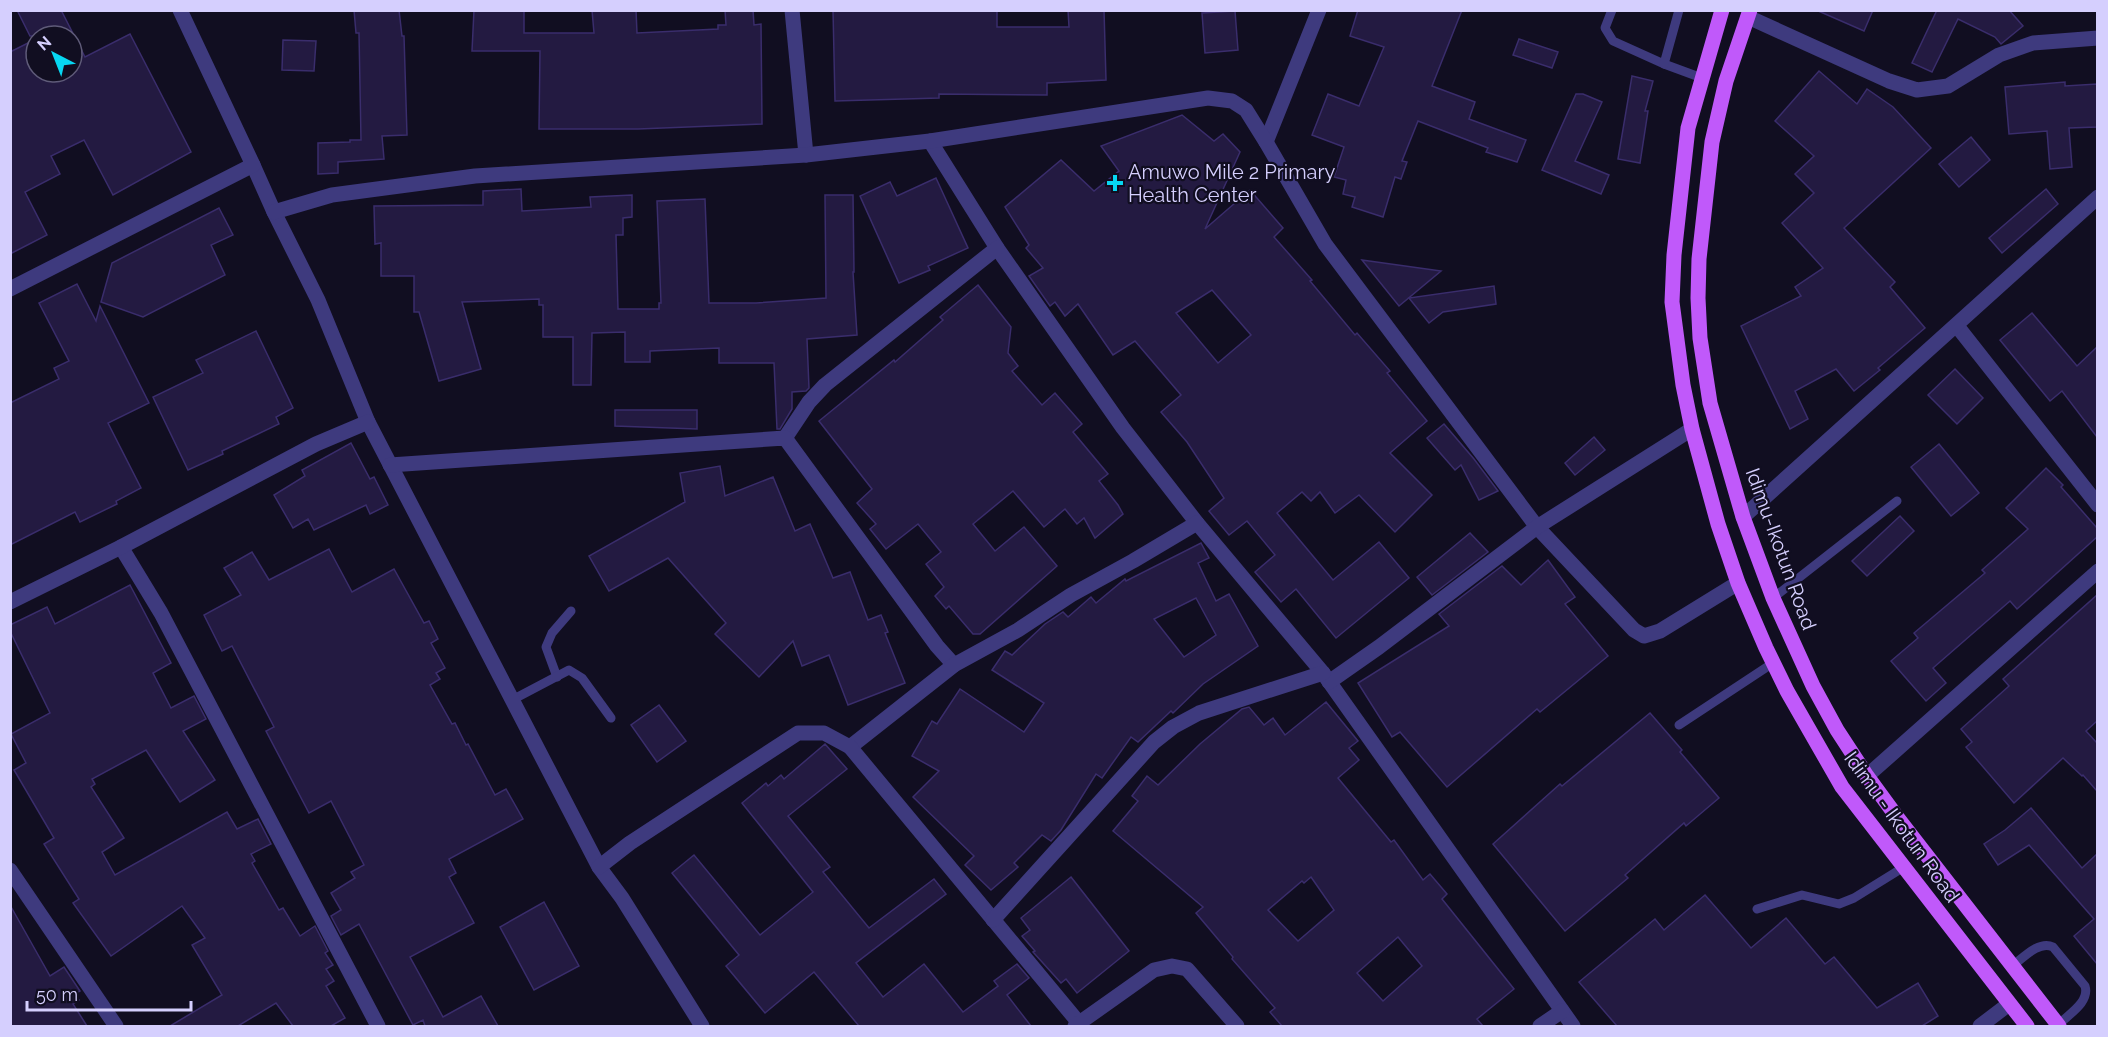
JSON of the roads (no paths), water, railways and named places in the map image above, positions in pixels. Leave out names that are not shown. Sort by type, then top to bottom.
[{"type":"main road","name":"Idimu - Ikotun Road","points":[[1722,10],[1688,128],[1674,255],[1672,302],[1676,344],[1692,429],[1719,524],[1738,584],[1773,663],[1842,788],[2027,1026]]},
{"type":"main road","name":"Idimu-Ikotun Road","points":[[1749,14],[1726,81],[1712,142],[1698,298],[1700,338],[1710,403],[1743,517],[1773,598],[1813,686],[1837,730],[1867,776],[2058,1026]]},
{"type":"street","points":[[180,10],[274,212],[318,300],[368,422],[390,465],[599,867],[622,898],[702,1026]]},
{"type":"street","points":[[792,10],[806,155]]},
{"type":"street","points":[[1266,141],[1319,10]]},
{"type":"street","points":[[1749,14],[1889,81],[1917,90],[1948,86],[1998,55],[2033,43],[2097,38]]},
{"type":"street","points":[[274,212],[332,195],[475,176],[806,155],[930,141],[1208,98],[1232,101],[1246,110],[1325,244],[1537,527],[1634,630],[1644,636],[1660,631],[1738,584]]},
{"type":"street","points":[[930,141],[997,248],[1123,428],[1197,523],[1326,678],[1573,1026]]},
{"type":"street","points":[[10,289],[253,165]]},
{"type":"street","points":[[1743,517],[1957,326],[2097,197]]},
{"type":"street","points":[[785,438],[809,402],[825,385],[997,248]]},
{"type":"street","points":[[1957,326],[2097,505]]},
{"type":"street","points":[[10,602],[121,547],[316,444],[368,422]]},
{"type":"street","points":[[993,920],[1154,742],[1173,727],[1199,713],[1326,678],[1388,640],[1537,527],[1692,429]]},
{"type":"street","points":[[390,465],[785,438]]},
{"type":"street","points":[[785,438],[937,646],[954,665]]},
{"type":"street","points":[[850,747],[954,665],[1018,630],[1071,595],[1197,523]]},
{"type":"street","points":[[121,547],[161,613],[378,1026]]},
{"type":"street","points":[[1867,776],[2097,571]]},
{"type":"street","points":[[599,867],[630,843],[798,733],[824,733],[850,747],[1077,1025],[1154,970],[1172,966],[1186,969],[1238,1026]]},
{"type":"street","points":[[10,870],[116,1026]]},
{"type":"street","points":[[1980,1026],[2009,1004]]},
{"type":"street","points":[[1540,1026],[1562,1011]]},
{"type":"lane","points":[[1611,10],[1605,28],[1613,40],[1664,64],[1702,78]]},
{"type":"lane","points":[[1664,64],[1679,10]]},
{"type":"lane","points":[[1773,598],[1897,501]]},
{"type":"lane","points":[[557,677],[546,647],[552,633],[571,611]]},
{"type":"lane","points":[[1679,724],[1773,663]]},
{"type":"lane","points":[[512,700],[569,670],[582,678],[611,718]]},
{"type":"lane","points":[[1756,909],[1802,895],[1839,904],[1854,898],[1904,867]]},
{"type":"lane","points":[[2012,967],[2040,946],[2047,944],[2053,947],[2085,986],[2087,992],[2085,999],[2058,1026]]},
{"type":"place","name":"Amuwo Mile 2 Primary Health Center","points":[[1115,183]]}]
